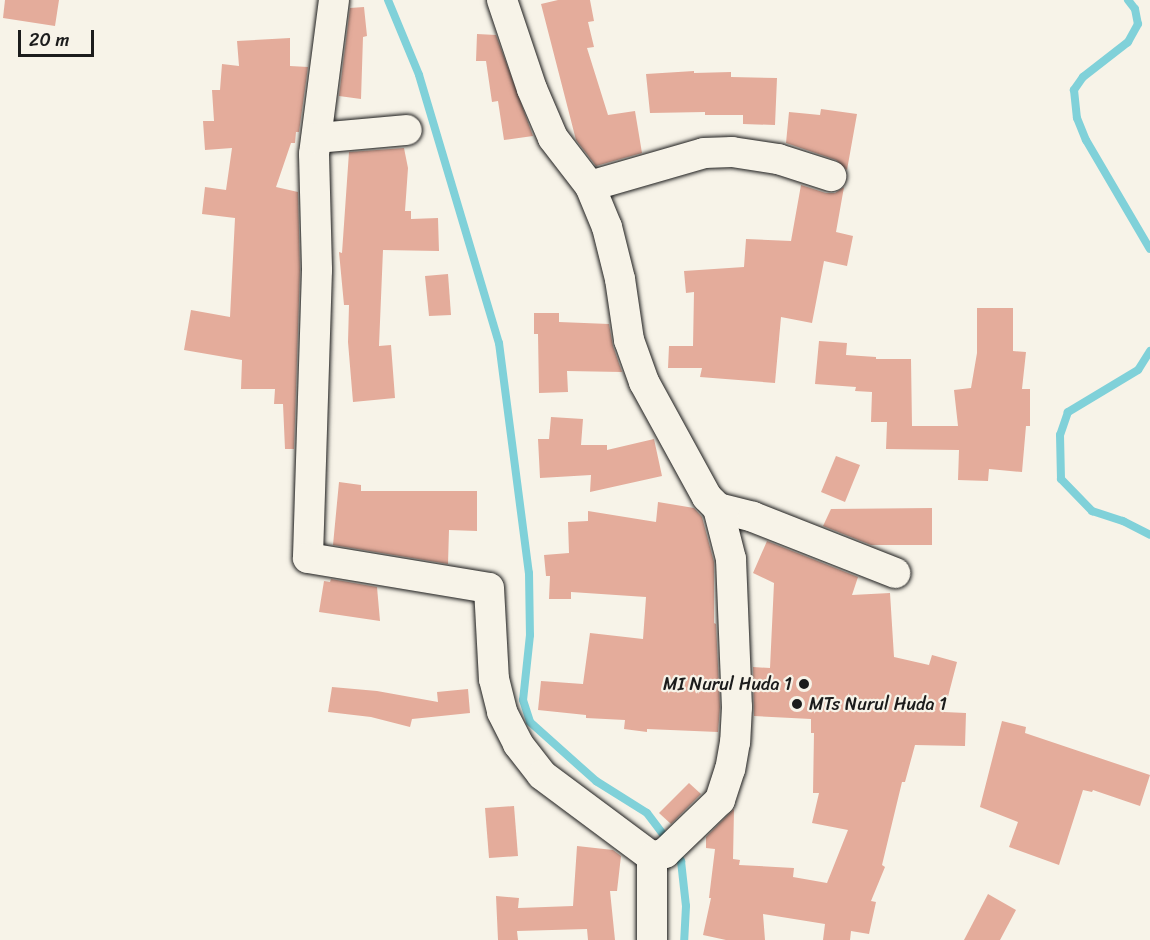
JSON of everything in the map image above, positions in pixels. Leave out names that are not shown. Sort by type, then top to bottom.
[{"type":"street","points":[[334,0],[331,33],[321,86],[314,154],[318,270],[308,558],[489,588],[494,679],[502,712],[518,744],[542,775],[659,855]]},
{"type":"street","points":[[502,0],[532,89],[553,138],[590,186],[607,227],[620,279],[629,340],[644,382],[707,497],[718,508],[753,517],[895,573]]},
{"type":"street","points":[[317,138],[407,130]]},
{"type":"street","points":[[590,186],[704,153],[732,152],[778,159],[831,176]]},
{"type":"street","points":[[652,940],[659,855],[690,830],[720,800],[735,742],[734,591],[731,559],[718,508]]},
{"type":"building","points":[[5,0],[59,0],[55,26],[3,18]]},
{"type":"building","points":[[558,0],[590,0],[594,21],[588,22],[594,47],[587,48],[608,115],[635,111],[642,153],[596,166],[576,140],[541,4]]},
{"type":"building","points":[[364,7],[367,36],[363,37],[361,99],[339,96],[350,8]]},
{"type":"building","points":[[477,34],[496,35],[533,136],[504,140],[498,101],[492,102],[486,61],[476,61]]},
{"type":"building","points":[[290,38],[290,66],[308,67],[299,132],[296,132],[295,143],[291,143],[276,187],[298,192],[300,270],[294,449],[285,449],[283,404],[274,404],[275,389],[241,389],[242,360],[184,350],[191,310],[230,317],[235,218],[202,214],[205,187],[226,190],[232,148],[205,150],[203,121],[214,121],[212,90],[220,90],[222,64],[239,66],[237,41]]},
{"type":"building","points":[[694,71],[694,73],[731,72],[731,77],[777,78],[775,125],[743,124],[743,115],[705,115],[705,112],[650,113],[646,74]]},
{"type":"building","points":[[821,109],[857,114],[847,170],[836,160],[786,143],[789,112],[820,115]]},
{"type":"building","points":[[404,148],[408,168],[405,211],[411,211],[411,219],[438,218],[439,251],[383,250],[379,346],[391,345],[395,398],[353,402],[348,342],[349,305],[344,305],[339,252],[342,253],[349,152]]},
{"type":"building","points":[[801,185],[826,193],[835,193],[844,187],[836,232],[853,236],[847,266],[824,261],[812,323],[781,317],[775,383],[700,377],[702,368],[668,368],[669,346],[693,346],[694,292],[686,293],[684,271],[744,267],[746,239],[791,241]]},
{"type":"building","points":[[448,274],[451,315],[429,316],[425,276]]},
{"type":"building","points":[[977,308],[1013,308],[1013,351],[1026,352],[1022,389],[1030,389],[1030,426],[1026,426],[1022,472],[989,469],[988,481],[958,480],[959,450],[886,449],[887,422],[871,422],[872,392],[855,391],[856,387],[815,384],[819,341],[847,343],[846,355],[876,357],[876,359],[911,359],[912,426],[958,426],[954,390],[971,388],[977,353]]},
{"type":"building","points":[[534,313],[559,313],[559,322],[609,324],[613,346],[622,372],[567,371],[568,392],[539,393],[538,334],[534,334]]},
{"type":"building","points":[[551,417],[583,419],[581,445],[607,445],[607,450],[654,439],[662,476],[590,492],[591,475],[540,478],[538,439],[549,439]]},
{"type":"building","points":[[836,456],[860,465],[845,502],[821,492]]},
{"type":"building","points":[[339,482],[361,485],[361,491],[477,491],[477,531],[449,530],[448,564],[333,545]]},
{"type":"building","points":[[658,502],[694,508],[702,517],[714,562],[714,623],[716,624],[720,707],[718,732],[647,729],[647,732],[624,729],[625,720],[586,718],[586,715],[538,710],[541,681],[583,684],[590,633],[643,639],[646,597],[571,592],[571,599],[549,599],[550,576],[546,576],[544,555],[569,553],[568,522],[588,521],[588,511],[656,522]]},
{"type":"building","points":[[932,508],[932,545],[871,545],[823,526],[831,509]]},
{"type":"building","points":[[767,541],[858,577],[852,595],[890,593],[894,657],[929,665],[932,655],[957,662],[944,712],[966,713],[965,746],[915,745],[905,782],[902,782],[882,865],[885,867],[871,901],[876,902],[869,934],[851,931],[850,940],[823,940],[825,924],[763,914],[765,940],[726,940],[703,935],[711,898],[709,898],[715,849],[706,848],[706,837],[734,809],[733,859],[740,860],[739,865],[794,868],[793,877],[827,883],[848,830],[812,823],[819,793],[813,793],[814,733],[811,733],[811,719],[754,716],[753,667],[770,668],[774,583],[753,573]]},
{"type":"building","points":[[331,579],[377,587],[380,621],[319,612],[324,581],[330,582]]},
{"type":"building","points":[[332,687],[377,691],[438,702],[437,692],[468,689],[470,713],[412,719],[410,727],[371,717],[328,712]]},
{"type":"building","points":[[1002,721],[1026,727],[1025,733],[1150,775],[1140,806],[1093,790],[1092,792],[1083,790],[1059,865],[1009,847],[1018,822],[980,807]]},
{"type":"building","points":[[689,783],[701,794],[671,824],[659,813]]},
{"type":"building","points":[[514,806],[518,856],[489,858],[485,808]]},
{"type":"building","points":[[577,846],[613,850],[621,856],[617,891],[610,891],[615,940],[588,940],[587,929],[517,931],[518,940],[498,940],[496,896],[519,898],[518,908],[573,906]]},
{"type":"building","points":[[988,894],[1016,910],[1000,940],[964,940]]},
{"type":"waterway","points":[[388,0],[419,75],[499,343],[529,573],[530,635],[523,700],[530,722],[596,781],[647,813],[668,841]]},
{"type":"waterway","points":[[1128,0],[1135,9],[1138,24],[1128,42],[1083,77],[1074,90],[1077,118],[1086,140],[1150,249]]},
{"type":"waterway","points":[[1150,351],[1138,370],[1068,412],[1060,435],[1061,479],[1092,511],[1123,521],[1150,535]]},
{"type":"waterway","points":[[675,851],[681,861],[686,906],[684,940]]},
{"type":"place","name":"MI Nurul Huda 1","points":[[804,684]]},
{"type":"place","name":"MTs Nurul Huda 1","points":[[797,704]]}]
